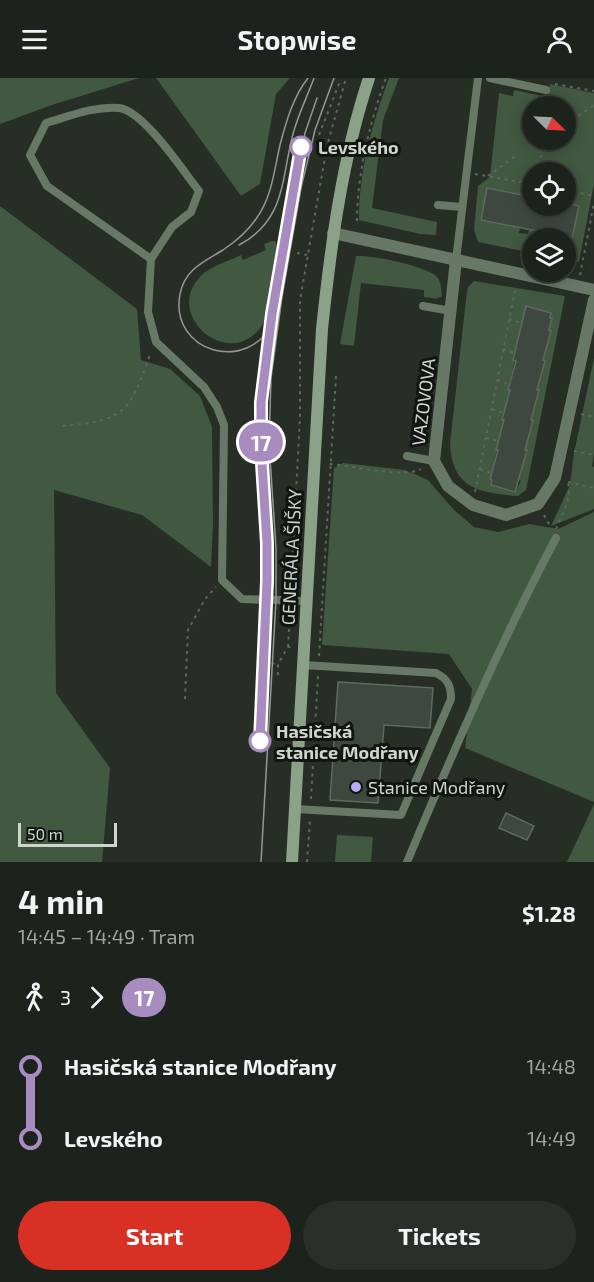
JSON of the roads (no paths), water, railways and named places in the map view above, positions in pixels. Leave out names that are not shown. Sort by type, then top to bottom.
[{"type":"main road","name":"GENERÁLA ŠIŠKY","points":[[292,862],[322,328],[333,232],[349,151],[369,78]]},
{"type":"street","points":[[333,232],[594,290]]},
{"type":"street","name":"VAZOVOVA","points":[[456,260],[433,460],[448,486],[473,505],[506,515],[538,504],[555,478],[594,300]]},
{"type":"lane","name":"VAZOVOVA","points":[[456,260],[478,78]]},
{"type":"lane","points":[[490,78],[546,90]]},
{"type":"lane","points":[[152,259],[47,186],[30,155],[46,123],[89,110],[122,108],[147,124],[199,191],[191,212],[172,227],[152,259],[148,312],[156,342],[204,387],[217,407],[224,425],[222,580],[242,599],[306,601]]},
{"type":"lane","points":[[438,205],[462,207]]},
{"type":"lane","points":[[423,306],[451,311]]},
{"type":"lane","points":[[407,456],[433,460]]},
{"type":"lane","points":[[406,862],[459,736],[528,589],[556,538]]},
{"type":"lane","points":[[295,808],[401,815],[451,699],[451,687],[445,677],[436,673],[303,665]]},
{"type":"tram line","points":[[275,320],[263,337],[247,348],[230,352],[213,350],[198,342],[186,330],[180,314],[180,294],[191,272],[241,236],[261,211],[272,184],[280,145],[294,101],[308,78]]},
{"type":"tram line","points":[[239,245],[254,235],[274,211],[295,127],[314,78]]},
{"type":"tram line","points":[[261,862],[276,600],[276,548],[269,443],[271,378],[301,188],[315,130],[334,78]]},
{"type":"tram line","points":[[298,164],[305,133],[317,98]]},
{"type":"tram line","name":"17","points":[[260,741],[267,581],[261,402],[272,314],[301,147]]},
{"type":"place","name":"Levského","points":[[301,147]]},
{"type":"place","name":"Hasičská stanice Modřany","points":[[260,741]]},
{"type":"place","name":"Stanice Modřany","points":[[356,787]]}]
